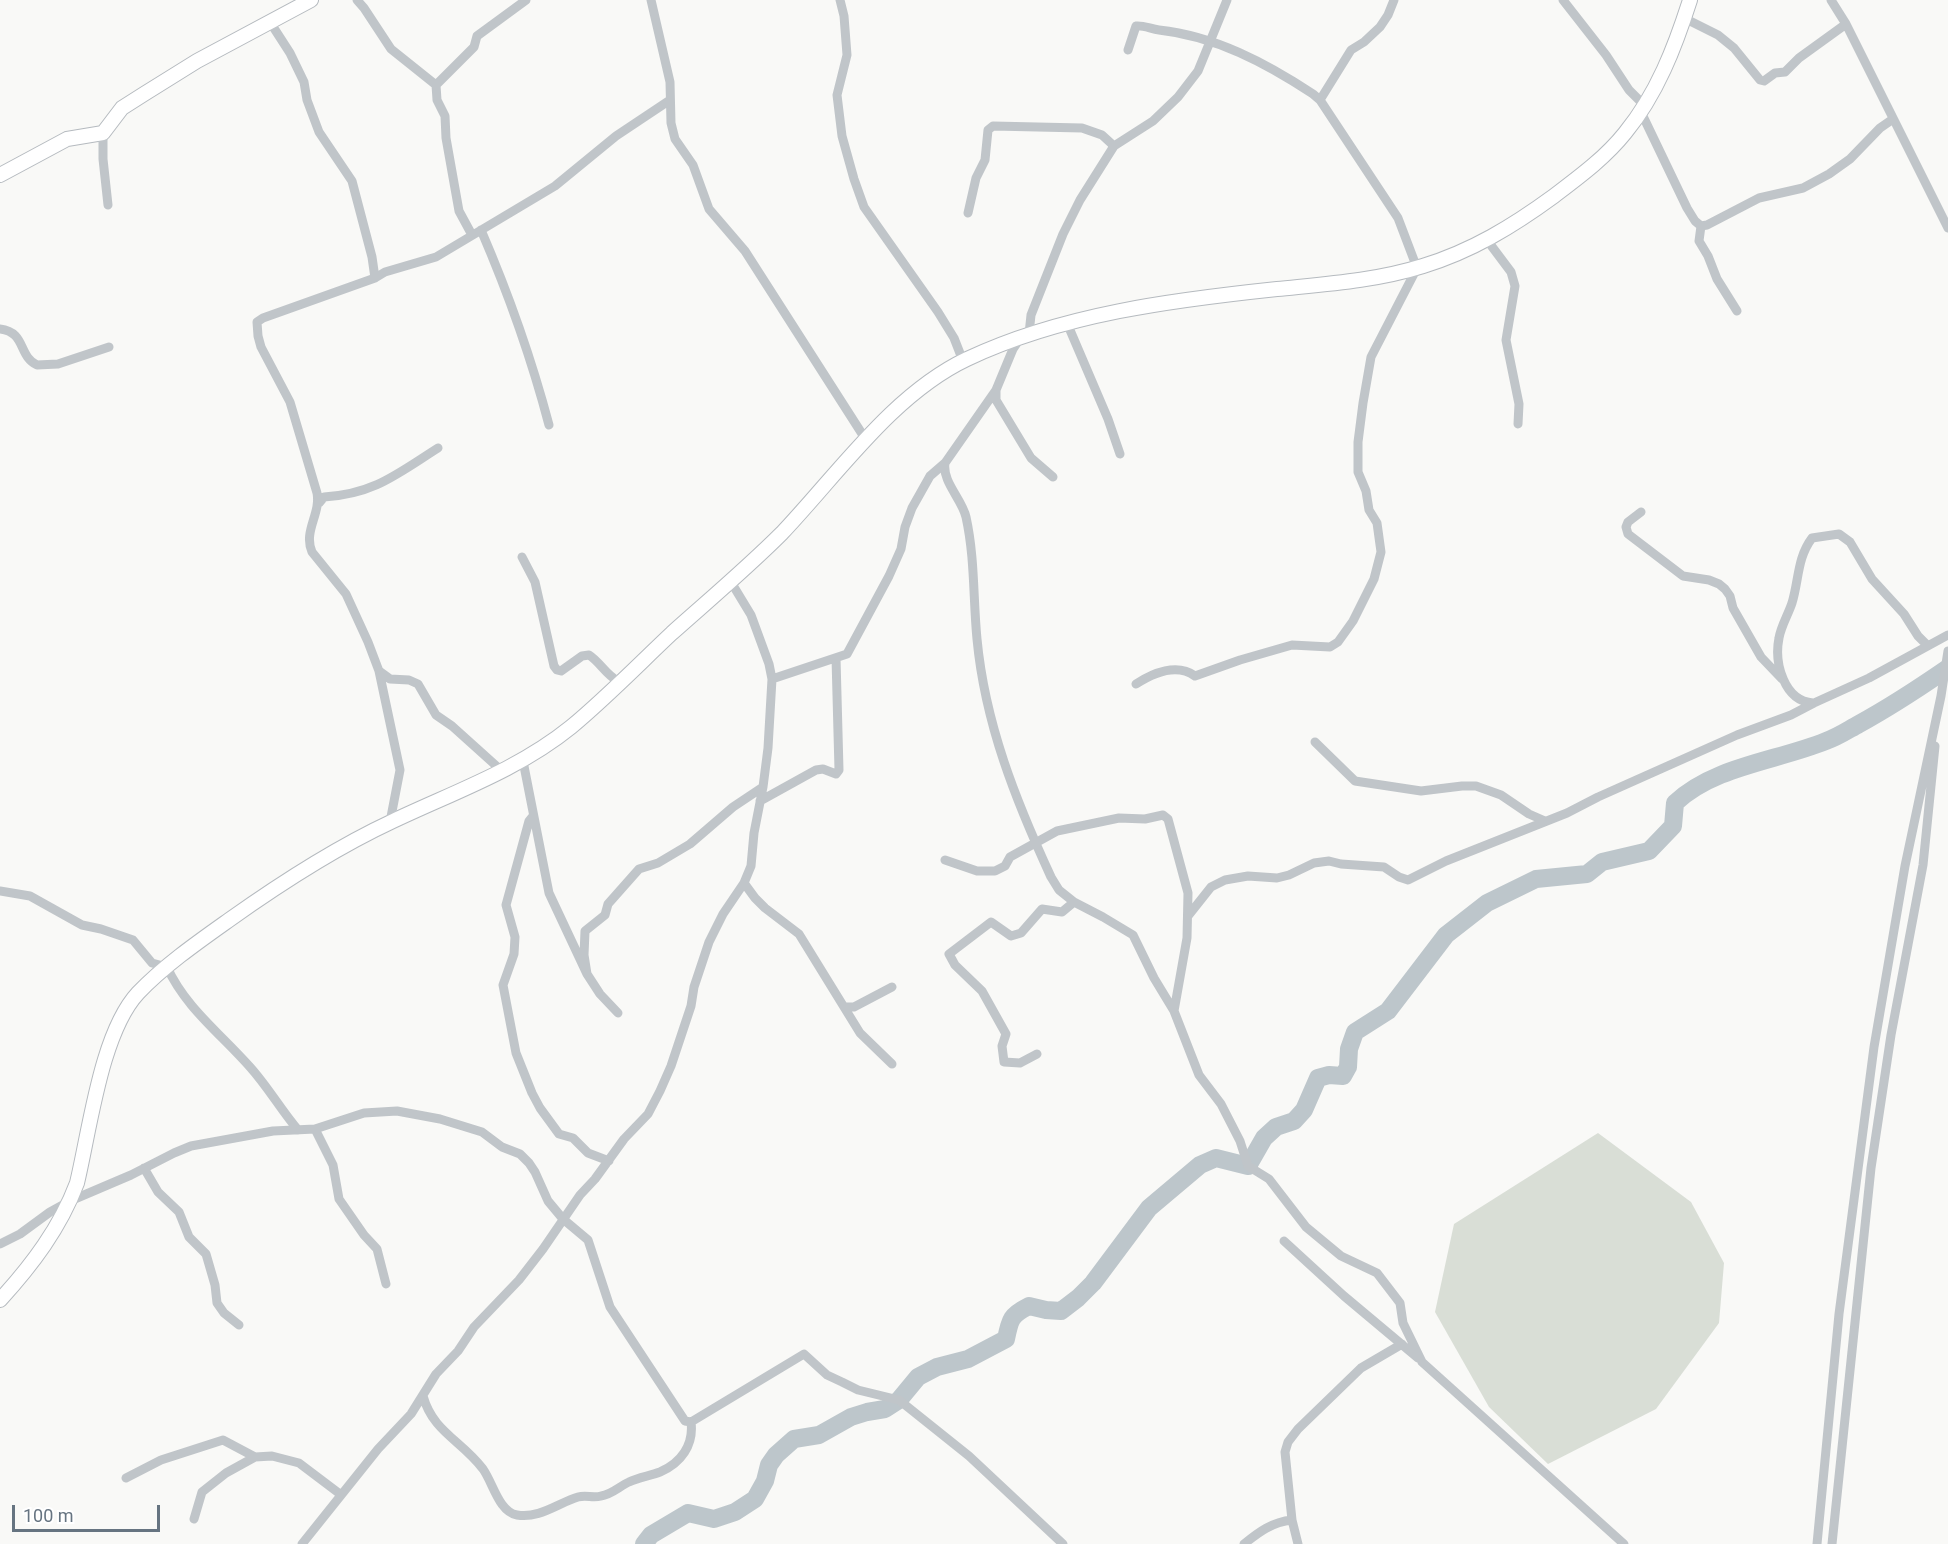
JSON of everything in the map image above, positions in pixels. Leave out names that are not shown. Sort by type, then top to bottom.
[{"type":"street","points":[[108,205],[103,159],[103,133],[123,108],[197,61],[311,0]]},
{"type":"street","points":[[357,0],[391,48],[436,85],[437,100],[445,116],[459,211],[477,232],[510,299],[534,368],[549,426]]},
{"type":"street","points":[[436,85],[474,47],[477,36],[526,0]]},
{"type":"street","points":[[651,0],[670,82],[675,139],[693,165],[709,208],[746,251],[866,440]]},
{"type":"street","points":[[840,0],[844,16],[847,55],[837,95],[842,136],[854,179],[864,207],[938,312],[954,338],[963,361]]},
{"type":"street","points":[[772,679],[847,654],[901,549],[912,507],[930,476],[945,463],[996,390],[1013,349],[1025,335],[1030,315],[1063,234],[1080,200],[1114,146],[1153,122],[1178,97],[1198,70],[1227,0]]},
{"type":"street","points":[[1320,100],[1351,50],[1364,42],[1380,27],[1394,0]]},
{"type":"street","points":[[1563,0],[1606,55],[1642,108],[1663,160],[1695,221],[1701,226],[1759,198],[1803,188],[1829,174],[1850,159],[1880,128],[1893,119]]},
{"type":"street","points":[[0,1300],[27,1271],[70,1201],[77,1183],[105,1062],[114,1033],[130,1002],[167,967],[197,943],[273,889],[363,836],[523,761],[573,725],[731,582],[814,500],[866,440],[906,401],[963,361],[1025,335],[1100,315],[1273,289],[1341,284],[1417,268],[1468,250],[1487,240],[1546,202],[1600,160],[1624,134],[1663,74],[1690,0]]},
{"type":"street","points":[[1831,0],[1846,24],[1948,228]]},
{"type":"street","points":[[1684,18],[1718,35],[1734,48],[1760,80],[1764,81],[1775,73],[1785,72],[1799,58],[1846,24]]},
{"type":"street","points":[[270,22],[290,53],[304,82],[307,100],[319,132],[352,181],[372,257],[375,278]]},
{"type":"street","points":[[1128,50],[1134,29],[1140,26],[1177,32],[1211,41],[1259,60],[1320,100],[1398,218],[1417,268],[1371,357],[1358,442],[1358,472],[1366,491],[1369,510],[1377,523],[1381,552],[1374,579],[1353,621],[1338,642],[1330,647],[1293,645],[1195,676],[1186,670],[1174,669],[1149,675],[1136,684]]},
{"type":"street","points":[[319,503],[295,417],[261,347],[257,322],[375,278],[385,272],[435,257],[555,186],[616,136],[670,100]]},
{"type":"street","points":[[968,213],[976,178],[985,160],[988,130],[993,126],[1082,128],[1102,135],[1114,146]]},
{"type":"street","points":[[0,175],[66,139],[103,133]]},
{"type":"street","points":[[1701,226],[1699,241],[1717,279],[1737,311]]},
{"type":"street","points":[[1487,240],[1511,272],[1515,286],[1506,340],[1517,395],[1518,424]]},
{"type":"street","points":[[1067,323],[1108,419],[1120,454]]},
{"type":"street","points":[[0,329],[13,332],[19,339],[27,357],[37,365],[58,364],[109,347]]},
{"type":"street","points":[[996,390],[996,399],[1031,458],[1053,477]]},
{"type":"street","points":[[390,822],[400,770],[379,671],[349,601],[310,546],[312,523],[319,503],[324,497],[347,496],[375,487],[438,448]]},
{"type":"street","points":[[945,463],[944,470],[966,514],[973,560],[977,640],[993,730],[1004,766],[1035,842],[1059,890],[1074,902],[1133,935],[1154,978],[1174,1011],[1199,1075],[1221,1104],[1240,1141],[1248,1166],[1269,1179],[1306,1227],[1341,1256],[1377,1273],[1400,1303],[1403,1323],[1422,1362]]},
{"type":"street","points":[[1641,512],[1628,522],[1626,527],[1628,534],[1683,576],[1709,580],[1725,589],[1730,596],[1733,608],[1761,657],[1785,683],[1794,697],[1803,702],[1814,703]]},
{"type":"street","points":[[1785,683],[1777,654],[1779,637],[1792,603],[1803,550],[1812,538],[1839,534],[1850,542],[1872,579],[1904,614],[1918,636],[1927,645]]},
{"type":"street","points":[[522,557],[535,582],[554,666],[557,670],[561,671],[582,656],[589,655],[619,682]]},
{"type":"street","points":[[302,1544],[339,1494],[411,1414],[436,1374],[458,1351],[474,1327],[519,1280],[580,1195],[596,1179],[624,1139],[648,1114],[671,1066],[709,942],[723,914],[744,883],[751,866],[768,748],[772,679],[769,664],[751,615],[731,582]]},
{"type":"street","points":[[1188,916],[1211,887],[1226,880],[1248,876],[1277,878],[1289,875],[1314,862],[1329,861],[1384,867],[1408,880],[1446,861],[1567,813],[1737,735],[1791,715],[1869,678],[1948,635]]},
{"type":"street","points":[[1832,1544],[1871,1168],[1891,1035],[1923,865],[1948,651]]},
{"type":"street","points":[[760,801],[816,770],[823,769],[836,774],[839,770],[836,658]]},
{"type":"street","points":[[379,671],[390,678],[409,680],[418,684],[436,715],[452,726],[502,771]]},
{"type":"street","points":[[1817,1544],[1839,1314],[1874,1047],[1911,834],[1941,696]]},
{"type":"street","points":[[1315,742],[1355,781],[1421,791],[1476,786],[1501,795],[1529,814],[1545,821]]},
{"type":"street","points":[[523,761],[549,893],[587,974],[600,994],[618,1013]]},
{"type":"street","points":[[587,974],[584,955],[585,931],[605,915],[608,904],[639,869],[658,863],[690,844],[733,807],[763,787]]},
{"type":"street","points":[[945,860],[977,870],[995,871],[1005,866],[1010,857],[1057,831],[1119,818],[1145,819],[1163,815],[1168,819],[1185,878],[1188,916],[1187,938],[1174,1011]]},
{"type":"street","points":[[533,816],[529,821],[506,905],[515,937],[514,954],[503,985],[516,1053],[532,1093],[559,1134],[573,1138],[588,1153],[609,1161]]},
{"type":"street","points":[[744,883],[765,908],[799,934],[860,1033],[892,1064]]},
{"type":"street","points":[[0,891],[30,896],[82,925],[133,940],[152,963],[167,967]]},
{"type":"street","points":[[1037,1054],[1020,1063],[1004,1062],[1002,1046],[1006,1034],[982,991],[955,965],[949,954],[991,922],[1011,936],[1021,933],[1042,909],[1062,912],[1074,902]]},
{"type":"street","points":[[167,967],[174,984],[252,1068],[298,1130]]},
{"type":"street","points":[[845,1007],[854,1007],[892,987]]},
{"type":"street","points":[[0,1244],[20,1234],[50,1212],[70,1201],[191,1146],[273,1131],[315,1129],[364,1113],[397,1111],[473,1128],[502,1147],[520,1154],[535,1172],[548,1201],[563,1219],[588,1240],[610,1307],[685,1421],[691,1422],[804,1354],[827,1374],[858,1390],[899,1400],[969,1456],[1063,1544]]},
{"type":"street","points":[[315,1129],[333,1165],[339,1199],[364,1235],[377,1249],[386,1284]]},
{"type":"street","points":[[144,1168],[158,1192],[179,1212],[189,1237],[206,1254],[215,1285],[217,1303],[239,1325]]},
{"type":"street","points":[[1284,1241],[1624,1544]]},
{"type":"street","points":[[1298,1544],[1292,1520],[1285,1452],[1288,1442],[1298,1429],[1360,1368],[1402,1344]]},
{"type":"street","points":[[423,1396],[428,1412],[439,1427],[462,1446],[483,1469],[503,1507],[515,1515],[532,1515],[580,1497],[603,1496],[630,1481],[659,1473],[673,1466],[686,1452],[692,1435],[691,1422]]},
{"type":"street","points":[[126,1479],[161,1460],[223,1440],[255,1457]]},
{"type":"street","points":[[194,1519],[202,1492],[226,1473],[255,1457],[272,1456],[299,1462],[339,1494]]},
{"type":"street","points":[[1244,1544],[1279,1521],[1292,1520]]},
{"type":"shaded area","points":[[1598,1133],[1691,1202],[1724,1263],[1719,1323],[1656,1409],[1548,1464],[1489,1407],[1435,1312],[1454,1224]]},
{"type":"waterway","points":[[644,1544],[651,1535],[688,1513],[714,1519],[735,1512],[755,1499],[765,1481],[769,1465],[776,1455],[794,1439],[819,1435],[851,1417],[885,1409],[899,1400],[918,1377],[937,1367],[968,1359],[1006,1339],[1012,1318],[1023,1309],[1029,1306],[1061,1311],[1093,1283],[1149,1208],[1200,1165],[1216,1158],[1248,1166],[1264,1138],[1276,1127],[1294,1121],[1304,1110],[1318,1078],[1329,1075],[1343,1076],[1348,1067],[1349,1049],[1355,1032],[1388,1011],[1446,935],[1487,903],[1536,879],[1587,874],[1602,862],[1649,851],[1673,826],[1675,803],[1691,791],[1727,772],[1835,738],[1871,718],[1948,668]]}]
